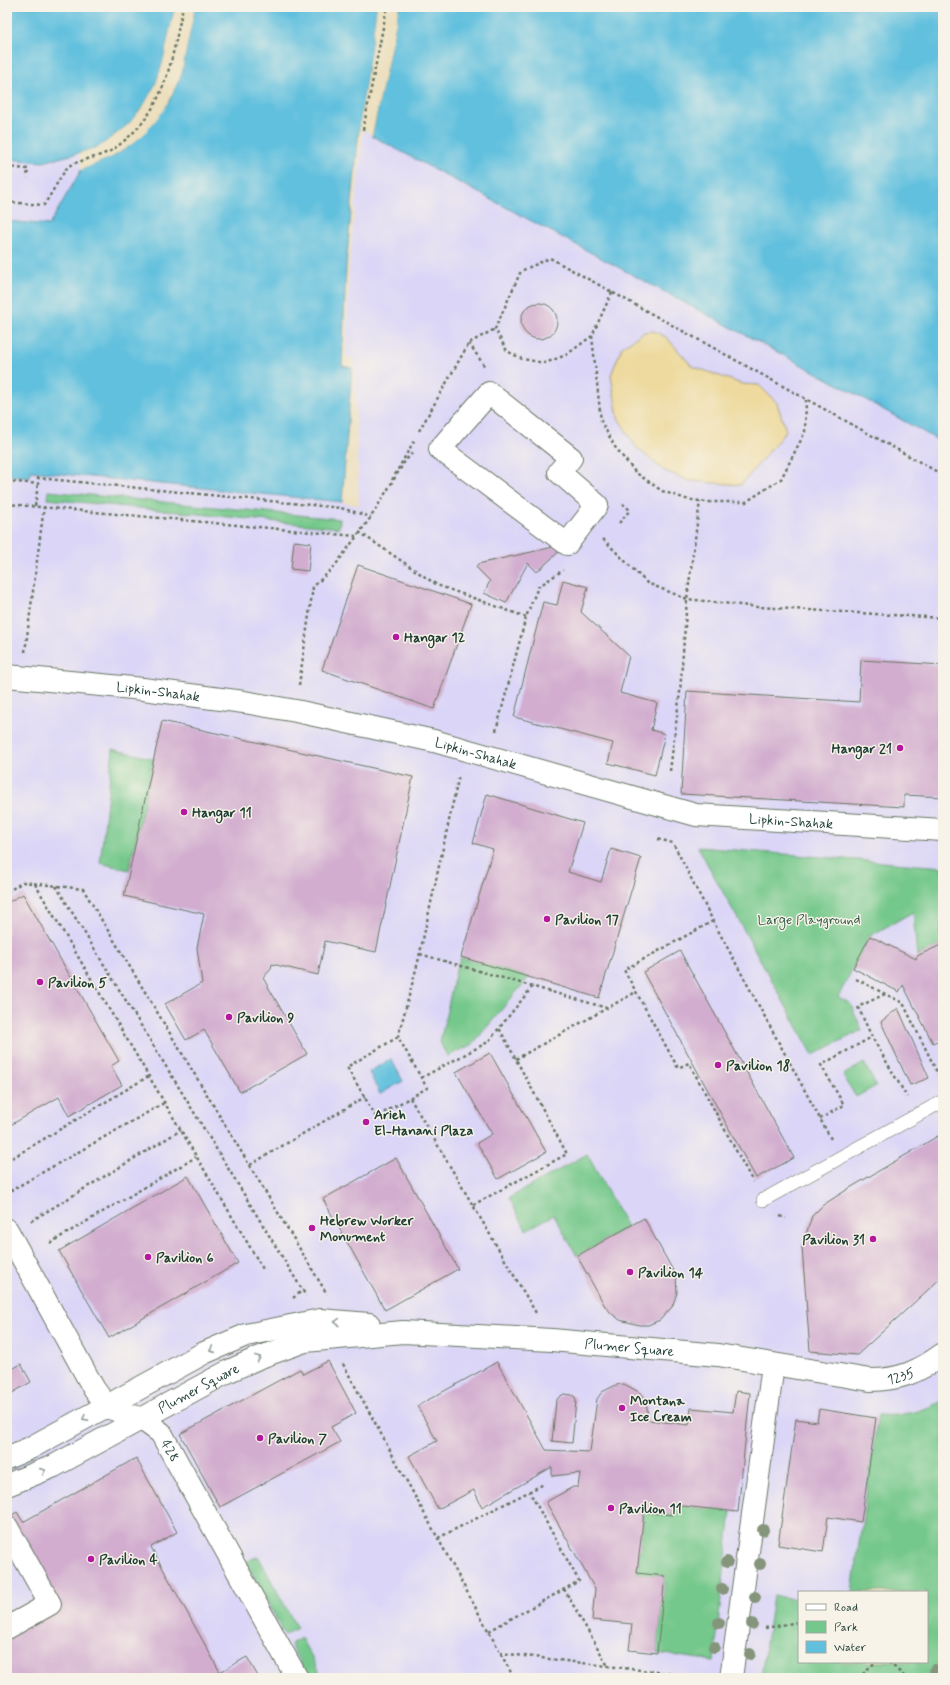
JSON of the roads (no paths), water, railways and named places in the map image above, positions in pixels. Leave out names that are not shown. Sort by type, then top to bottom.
[{"type":"street","points":[[489,393],[571,458],[559,472],[597,505],[567,544],[440,449],[489,393]]},
{"type":"street","name":"Lipkin-Shahak","points":[[14,676],[244,702],[296,711],[490,756],[696,814],[943,830]]},
{"type":"street","points":[[7,1230],[94,1389],[106,1406]]},
{"type":"street","name":"Plumer Square","points":[[7,1458],[30,1448],[204,1354],[246,1335],[320,1320],[362,1323],[403,1332]]},
{"type":"street","name":"Plumer Square","points":[[7,1485],[54,1466],[229,1371],[305,1341],[403,1332],[552,1340],[718,1355],[854,1378]]},
{"type":"street","name":"1235","points":[[854,1378],[884,1380],[908,1375],[925,1367],[943,1354]]},
{"type":"street","points":[[731,1678],[774,1364]]},
{"type":"street","name":"428","points":[[106,1406],[142,1419],[161,1433],[297,1678]]},
{"type":"street","points":[[7,1527],[50,1604],[7,1628]]},
{"type":"lane","points":[[763,1200],[943,1101]]},
{"type":"water","points":[[7,7],[175,7],[163,62],[156,84],[144,105],[129,124],[99,147],[79,153],[43,162],[7,159]]},
{"type":"water","points":[[195,7],[377,7],[359,129],[346,266],[342,366],[352,368],[342,502],[31,471],[30,477],[7,475],[7,221],[49,225],[81,170],[112,157],[131,145],[149,128],[168,103],[181,75]]},
{"type":"water","points":[[399,7],[943,7],[943,443],[843,387],[372,136]]},
{"type":"water","points":[[391,1059],[403,1081],[380,1094],[369,1072]]},
{"type":"place","name":"Hangar 12","points":[[396,637]]},
{"type":"place","name":"Hangar 21","points":[[900,748]]},
{"type":"place","name":"Hangar 11","points":[[184,812]]},
{"type":"place","name":"Pavilion 17","points":[[547,919]]},
{"type":"place","name":"Pavilion 5","points":[[40,982]]},
{"type":"place","name":"Pavilion 9","points":[[229,1017]]},
{"type":"place","name":"Pavilion 18","points":[[718,1065]]},
{"type":"place","name":"Arieh El-Hanani Plaza","points":[[366,1122]]},
{"type":"place","name":"Hebrew Worker Monument","points":[[312,1228]]},
{"type":"place","name":"Pavilion 31","points":[[873,1239]]},
{"type":"place","name":"Pavilion 6","points":[[148,1257]]},
{"type":"place","name":"Pavilion 14","points":[[630,1272]]},
{"type":"place","name":"Montana Ice Cream","points":[[622,1408]]},
{"type":"place","name":"Pavilion 7","points":[[260,1438]]},
{"type":"place","name":"Pavilion 11","points":[[611,1508]]},
{"type":"place","name":"Pavilion 4","points":[[91,1559]]},
{"type":"park label","name":"Large Playground","points":[[809,919]]}]
